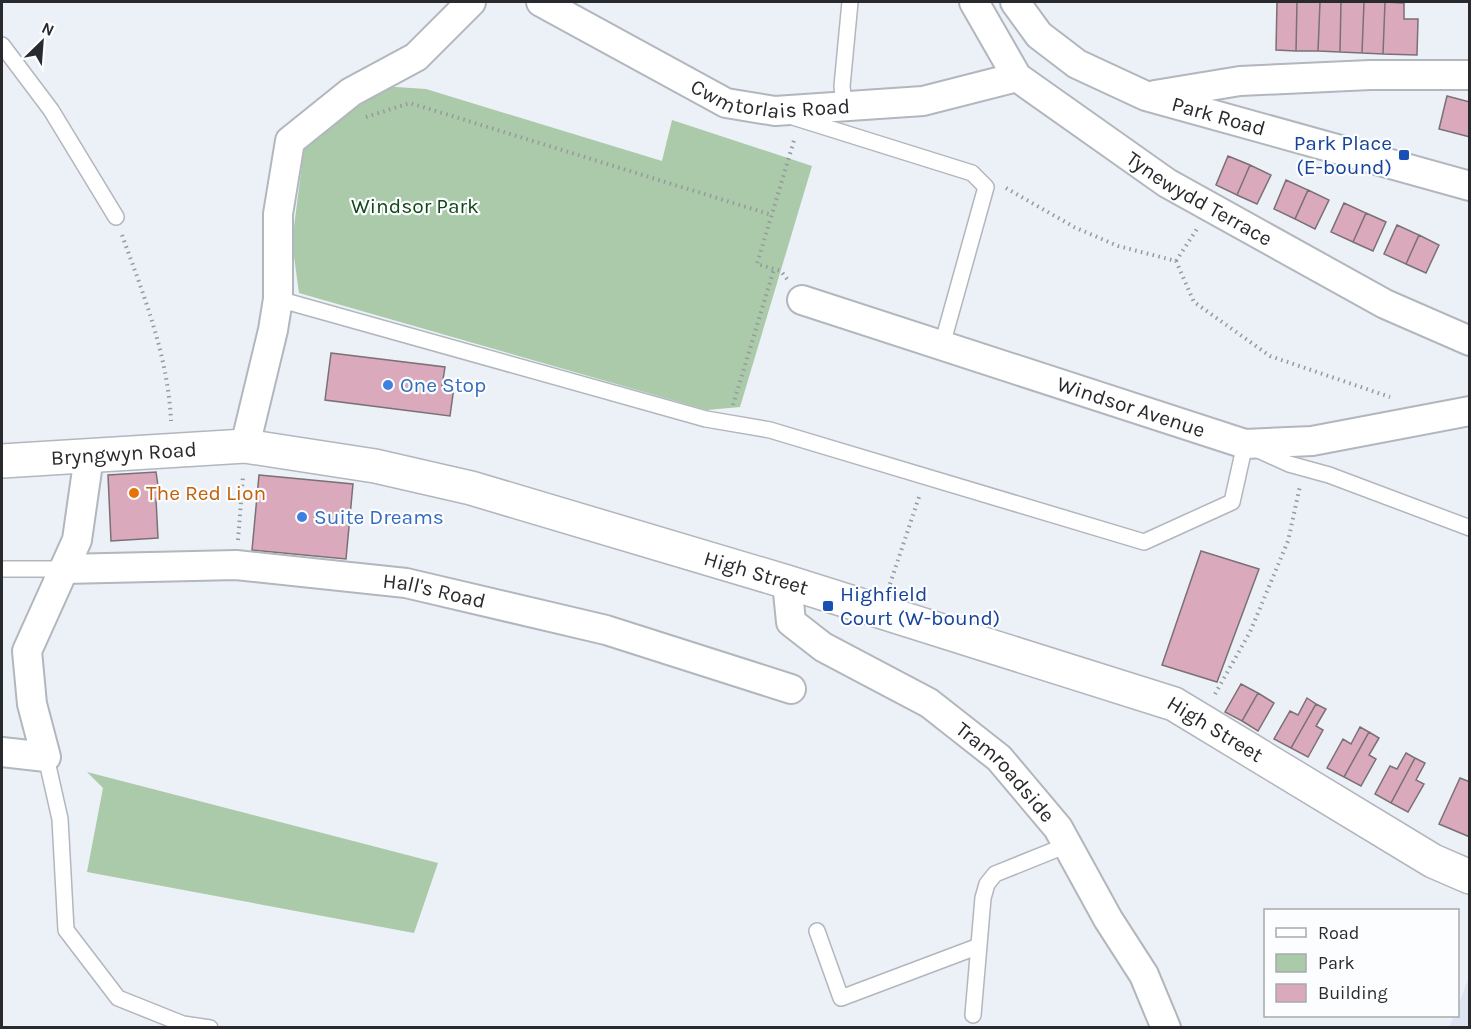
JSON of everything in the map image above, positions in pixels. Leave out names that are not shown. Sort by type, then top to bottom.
[{"type":"street","points":[[245,446],[278,299],[278,214],[290,141],[351,92],[416,57],[471,2]]},
{"type":"street","name":"Tynewydd Terrace","points":[[974,2],[1017,77],[1167,183],[1385,304],[1470,341]]},
{"type":"street","name":"Park Road","points":[[1016,2],[1039,35],[1077,64],[1146,96],[1470,186]]},
{"type":"street","name":"Cwmtorlais Road","points":[[558,6],[726,103],[788,116],[844,107],[923,101],[1017,77]]},
{"type":"street","points":[[1146,96],[1240,81],[1370,75],[1470,75]]},
{"type":"street","name":"Windsor Avenue","points":[[802,300],[1245,444],[1312,441],[1470,411]]},
{"type":"street","name":"Bryngwyn Road","points":[[2,461],[245,446]]},
{"type":"street","name":"High Street","points":[[245,446],[375,466],[471,488],[787,582],[1174,704],[1433,861],[1470,877]]},
{"type":"street","points":[[2,752],[46,757],[32,704],[27,651],[77,540],[89,456]]},
{"type":"street","name":"Hall's Road","points":[[64,569],[236,565],[406,584],[606,630],[791,689]]},
{"type":"street","name":"Tramroadside","points":[[787,582],[791,622],[823,647],[930,703],[999,758],[1058,828],[1107,919],[1144,975],[1166,1028]]},
{"type":"lane","points":[[844,107],[842,86],[850,2]]},
{"type":"lane","points":[[2,45],[51,110],[116,218]]},
{"type":"lane","points":[[788,116],[972,173],[986,186],[942,345]]},
{"type":"lane","points":[[278,299],[706,419],[771,430],[1144,542],[1232,502],[1245,444],[1304,468],[1470,528]]},
{"type":"lane","points":[[2,569],[64,569]]},
{"type":"lane","points":[[46,757],[60,819],[66,930],[117,998],[183,1024],[210,1028]]},
{"type":"lane","points":[[973,1015],[983,898],[987,884],[995,874],[1067,845]]},
{"type":"lane","points":[[817,931],[841,998],[979,946]]},
{"type":"path","points":[[357,120],[410,103],[772,215]]},
{"type":"path","points":[[788,116],[772,215],[757,264],[781,271],[802,300]]},
{"type":"path","points":[[972,173],[1021,194],[1074,227],[1096,237],[1118,246],[1176,261]]},
{"type":"path","points":[[1176,261],[1211,208]]},
{"type":"path","points":[[116,218],[153,321],[170,389],[172,449]]},
{"type":"path","points":[[1176,261],[1194,302],[1270,356],[1393,398]]},
{"type":"path","points":[[728,423],[774,268]]},
{"type":"path","points":[[236,565],[245,446]]},
{"type":"path","points":[[1200,720],[1250,632],[1288,541],[1304,468]]},
{"type":"path","points":[[880,611],[926,476]]},
{"type":"shaded area","points":[[1469,977],[1469,1027],[1449,1027],[1454,1017],[1459,1017],[1459,1003]]},
{"type":"green space","name":"Windsor Park","points":[[381,86],[426,89],[662,161],[672,120],[812,166],[740,407],[707,410],[299,293],[292,242],[304,149],[327,123]]},
{"type":"green space","points":[[87,772],[438,863],[414,933],[87,872],[103,788]]},
{"type":"building","points":[[1277,2],[1297,2],[1296,51],[1276,50]]},
{"type":"building","points":[[1297,2],[1320,2],[1318,51],[1296,51]]},
{"type":"building","points":[[1320,2],[1341,2],[1340,52],[1318,51]]},
{"type":"building","points":[[1341,2],[1364,2],[1362,53],[1340,52]]},
{"type":"building","points":[[1364,2],[1385,2],[1383,54],[1362,53]]},
{"type":"building","points":[[1385,2],[1404,3],[1404,19],[1418,19],[1417,55],[1383,54]]},
{"type":"building","points":[[1447,96],[1470,102],[1470,137],[1439,129]]},
{"type":"building","points":[[1228,156],[1250,165],[1237,195],[1216,185]]},
{"type":"building","points":[[1250,165],[1271,175],[1257,204],[1237,195]]},
{"type":"building","points":[[1286,180],[1308,190],[1295,219],[1274,209]]},
{"type":"building","points":[[1308,190],[1329,200],[1315,229],[1295,219]]},
{"type":"building","points":[[1344,203],[1366,213],[1353,242],[1331,232]]},
{"type":"building","points":[[1366,213],[1386,222],[1373,251],[1353,242]]},
{"type":"building","points":[[1397,225],[1419,235],[1406,264],[1384,254]]},
{"type":"building","points":[[1419,235],[1439,245],[1426,273],[1406,264]]},
{"type":"building","points":[[331,353],[445,367],[442,386],[454,387],[450,416],[325,400]]},
{"type":"building","points":[[156,472],[160,499],[156,499],[158,538],[111,541],[108,475]]},
{"type":"building","name":"Suite Dreams","points":[[259,475],[353,484],[346,559],[252,550]]},
{"type":"building","points":[[1201,551],[1259,569],[1217,682],[1162,665]]},
{"type":"building","points":[[1241,684],[1258,693],[1242,721],[1225,712]]},
{"type":"building","points":[[1258,693],[1274,703],[1258,731],[1242,721]]},
{"type":"building","points":[[1307,698],[1316,704],[1291,748],[1274,739],[1290,711],[1298,715]]},
{"type":"building","points":[[1316,704],[1326,709],[1316,726],[1323,730],[1308,757],[1291,748]]},
{"type":"building","points":[[1360,727],[1369,732],[1344,777],[1327,768],[1343,739],[1351,744]]},
{"type":"building","points":[[1369,732],[1379,738],[1369,755],[1376,759],[1361,786],[1344,777]]},
{"type":"building","points":[[1406,753],[1415,758],[1391,803],[1375,794],[1390,766],[1397,769]]},
{"type":"building","points":[[1415,758],[1425,763],[1416,780],[1424,784],[1408,812],[1391,803]]},
{"type":"building","points":[[1460,778],[1470,782],[1470,837],[1439,824]]},
{"type":"place","name":"Park Place (E-bound)","points":[[1404,155]]},
{"type":"place","name":"One Stop","points":[[388,385]]},
{"type":"place","name":"The Red Lion","points":[[134,493]]},
{"type":"place","name":"Suite Dreams","points":[[302,517]]},
{"type":"place","name":"Highfield Court (W-bound)","points":[[828,606]]}]
